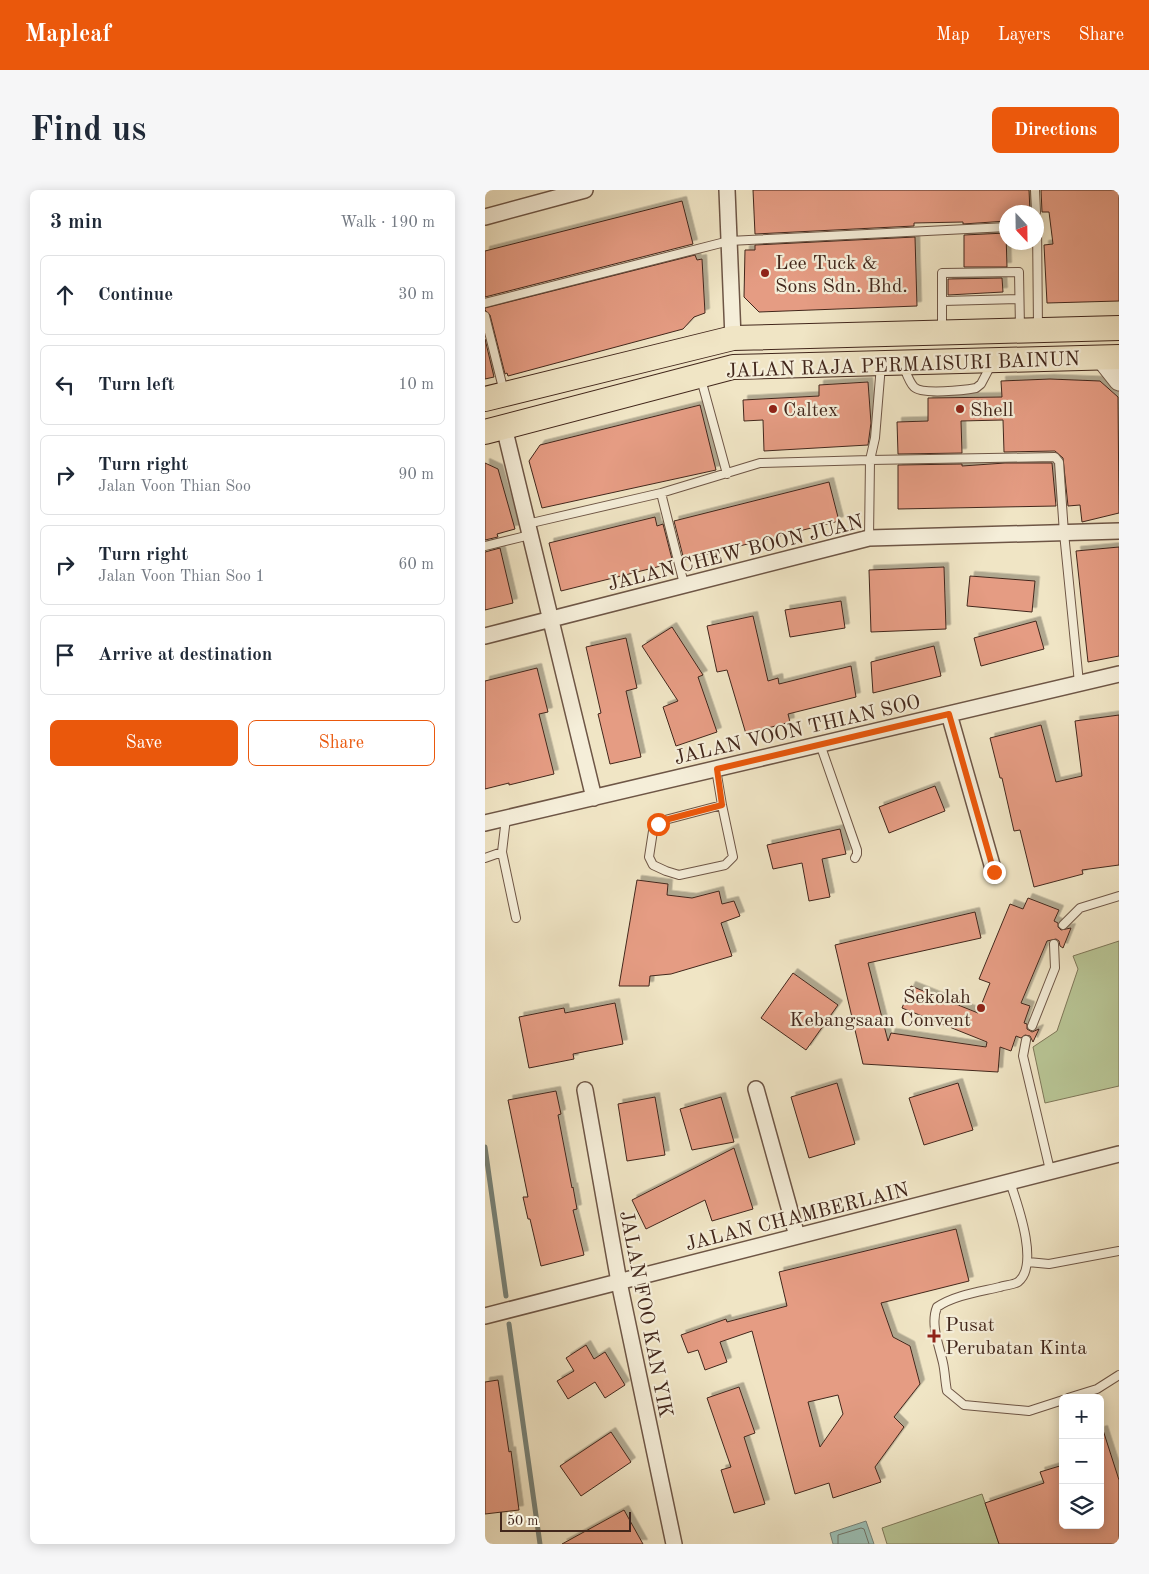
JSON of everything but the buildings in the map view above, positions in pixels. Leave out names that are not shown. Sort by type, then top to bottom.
[{"type":"main road","name":"JALAN RAJA PERMAISURI BAINUN","points":[[495,397],[733,338],[1119,328]]},
{"type":"main road","name":"JALAN RAJA PERMAISURI BAINUN","points":[[494,429],[733,367],[1110,357]]},
{"type":"street","points":[[485,217],[557,194],[585,190]]},
{"type":"street","points":[[727,190],[733,338]]},
{"type":"street","points":[[1110,357],[1119,381]]},
{"type":"street","points":[[494,429],[529,529],[594,798]]},
{"type":"street","name":"JALAN CHEW BOON JUAN","points":[[485,636],[869,538],[1119,531]]},
{"type":"street","name":"JALAN VOON THIAN SOO","points":[[485,823],[1119,674]]},
{"type":"street","points":[[949,714],[994,872]]},
{"type":"street","points":[[756,1089],[797,1236]]},
{"type":"street","name":"JALAN FOO KAN YIK","points":[[585,1090],[619,1282],[673,1544]]},
{"type":"street","name":"JALAN CHAMBERLAIN","points":[[485,1316],[1010,1182],[1050,1170],[1119,1154]]},
{"type":"lane","points":[[1035,190],[1036,205]]},
{"type":"lane","points":[[485,303],[729,241],[999,227]]},
{"type":"lane","points":[[1029,330],[1035,250]]},
{"type":"lane","points":[[942,333],[942,273],[1019,272],[1019,299],[1029,330]]},
{"type":"lane","points":[[943,300],[1019,299]]},
{"type":"lane","points":[[485,316],[495,397]]},
{"type":"lane","points":[[869,538],[870,460],[892,364]]},
{"type":"lane","points":[[700,376],[727,474]]},
{"type":"lane","points":[[485,546],[529,529],[661,493],[760,463],[1055,457],[1059,462],[1079,684]]},
{"type":"lane","points":[[661,493],[684,584]]},
{"type":"lane","points":[[820,744],[857,850],[855,858]]},
{"type":"lane","points":[[717,769],[722,805],[733,857],[725,865],[679,875],[653,865],[649,857],[653,831],[658,824],[665,820],[722,805]]},
{"type":"lane","points":[[506,818],[502,852],[516,918]]},
{"type":"lane","points":[[485,858],[502,852]]},
{"type":"lane","points":[[1063,925],[1079,908],[1119,896]]},
{"type":"lane","points":[[1032,1026],[1055,968],[1054,944]]},
{"type":"lane","points":[[1026,1040],[1023,1056],[1050,1170]]},
{"type":"lane","points":[[1010,1182],[1023,1221],[1027,1262],[1025,1273],[1018,1282],[955,1298],[937,1307],[934,1318],[947,1391],[963,1405],[1029,1411],[1059,1401]]},
{"type":"lane","points":[[1027,1262],[1049,1264],[1119,1252]]},
{"type":"lane","points":[[1081,1394],[1097,1389],[1119,1375]]},
{"type":"green space","points":[[1119,941],[1119,1086],[1045,1103],[1033,1047],[1057,1031],[1078,969],[1073,956]]},
{"type":"green space","points":[[982,1494],[999,1544],[887,1544],[882,1528]]},
{"type":"water","points":[[866,1521],[874,1544],[833,1544],[830,1533]]},
{"type":"waterway","points":[[485,1147],[506,1296]]},
{"type":"waterway","points":[[509,1324],[540,1544]]},
{"type":"place","name":"Lee Tuck & Sons Sdn. Bhd.","points":[[765,273]]},
{"type":"place","name":"Caltex","points":[[773,409]]},
{"type":"place","name":"Shell","points":[[960,409]]},
{"type":"place","name":"Sekolah Kebangsaan Convent","points":[[981,1008]]},
{"type":"place","name":"Pusat Perubatan Kinta","points":[[934,1336]]},
{"type":"route","points":[[658,824],[665,820],[722,805],[717,769],[949,714],[994,872]]}]
